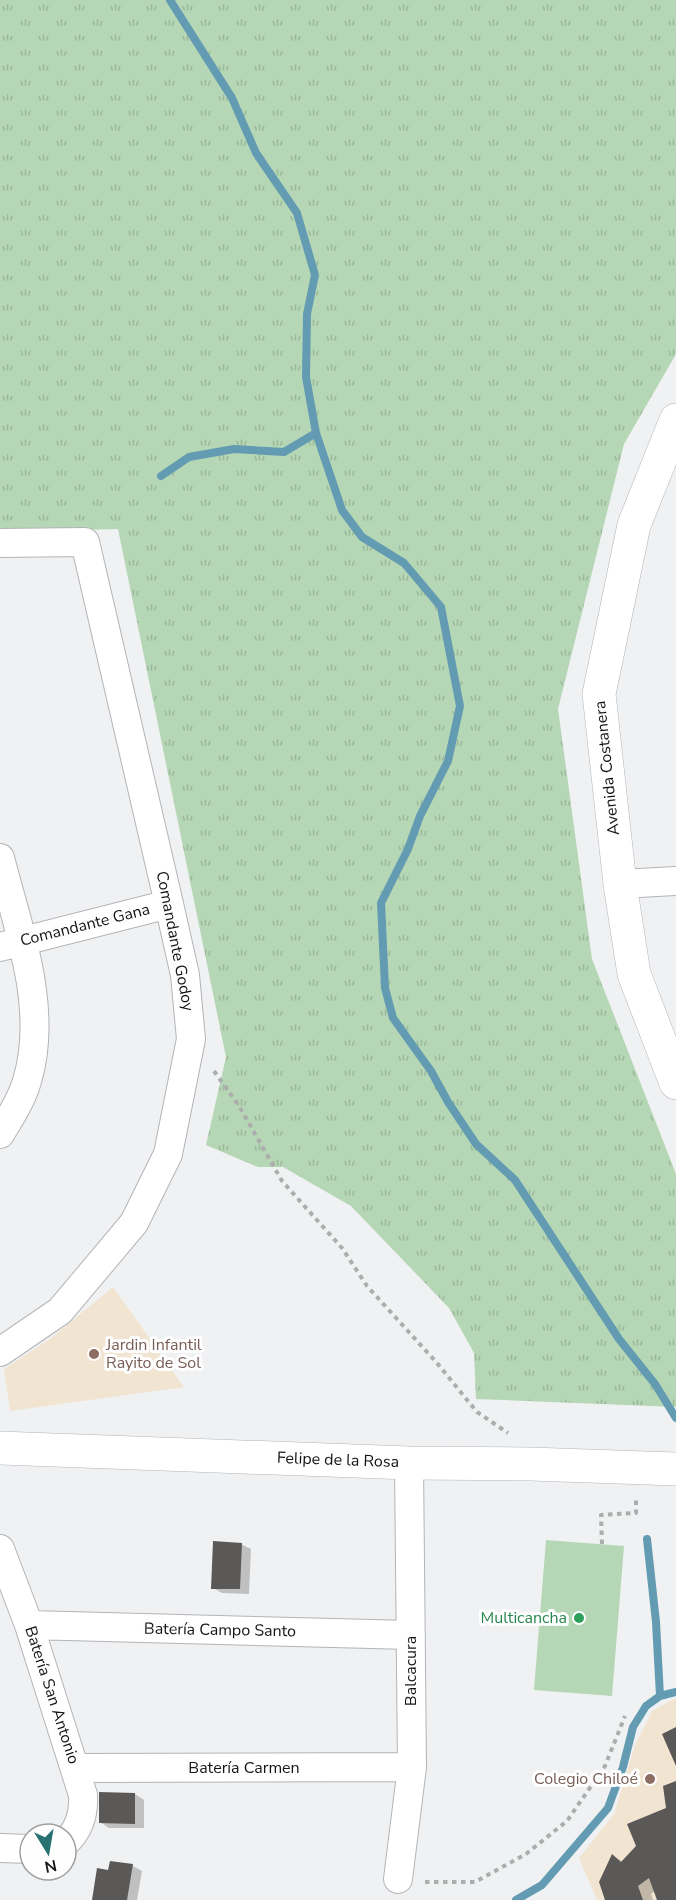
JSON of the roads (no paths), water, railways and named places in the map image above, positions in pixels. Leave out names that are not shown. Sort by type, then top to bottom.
[{"type":"street","name":"Avenida Costanera","points":[[676,420],[634,525],[599,693],[620,884],[634,974],[676,1083]]},
{"type":"street","name":"Comandante Godoy","points":[[0,543],[85,542],[185,975],[191,1039],[168,1154],[134,1223],[60,1311],[0,1352]]},
{"type":"street","points":[[0,858],[11,944],[32,989],[35,1037],[26,1083],[0,1134]]},
{"type":"street","points":[[620,884],[676,880]]},
{"type":"street","name":"Comandante Gana","points":[[11,944],[169,904]]},
{"type":"street","name":"Felipe de la Rosa","points":[[0,1448],[409,1463],[676,1469]]},
{"type":"street","name":"Balcacura","points":[[398,1879],[412,1767],[409,1463]]},
{"type":"street","name":"Batería San Antonio","points":[[0,1548],[29,1625],[76,1768],[84,1809],[78,1828]]},
{"type":"street","name":"Batería Campo Santo","points":[[29,1625],[411,1635]]},
{"type":"street","name":"Batería Carmen","points":[[76,1768],[412,1767]]},
{"type":"street","points":[[0,1848],[18,1849]]},
{"type":"waterway","points":[[170,0],[232,98],[256,153],[297,213],[315,275],[307,314],[306,377],[316,433],[342,510],[362,537],[404,563],[441,607],[460,706],[448,761],[420,816],[408,849],[381,903],[385,988],[393,1018],[431,1071],[476,1144],[515,1180],[619,1339],[655,1384],[676,1418]]},
{"type":"waterway","points":[[161,476],[189,457],[234,449],[284,452],[316,433]]},
{"type":"waterway","points":[[647,1539],[656,1622],[660,1696]]},
{"type":"waterway","points":[[516,1900],[542,1885],[608,1808],[623,1767],[633,1727],[646,1706],[660,1696],[676,1692]]},
{"type":"place","name":"Jardin Infantil Rayito de Sol","points":[[94,1354]]},
{"type":"place","name":"Multicancha","points":[[579,1618]]},
{"type":"place","name":"Colegio Chiloé","points":[[650,1779]]}]
